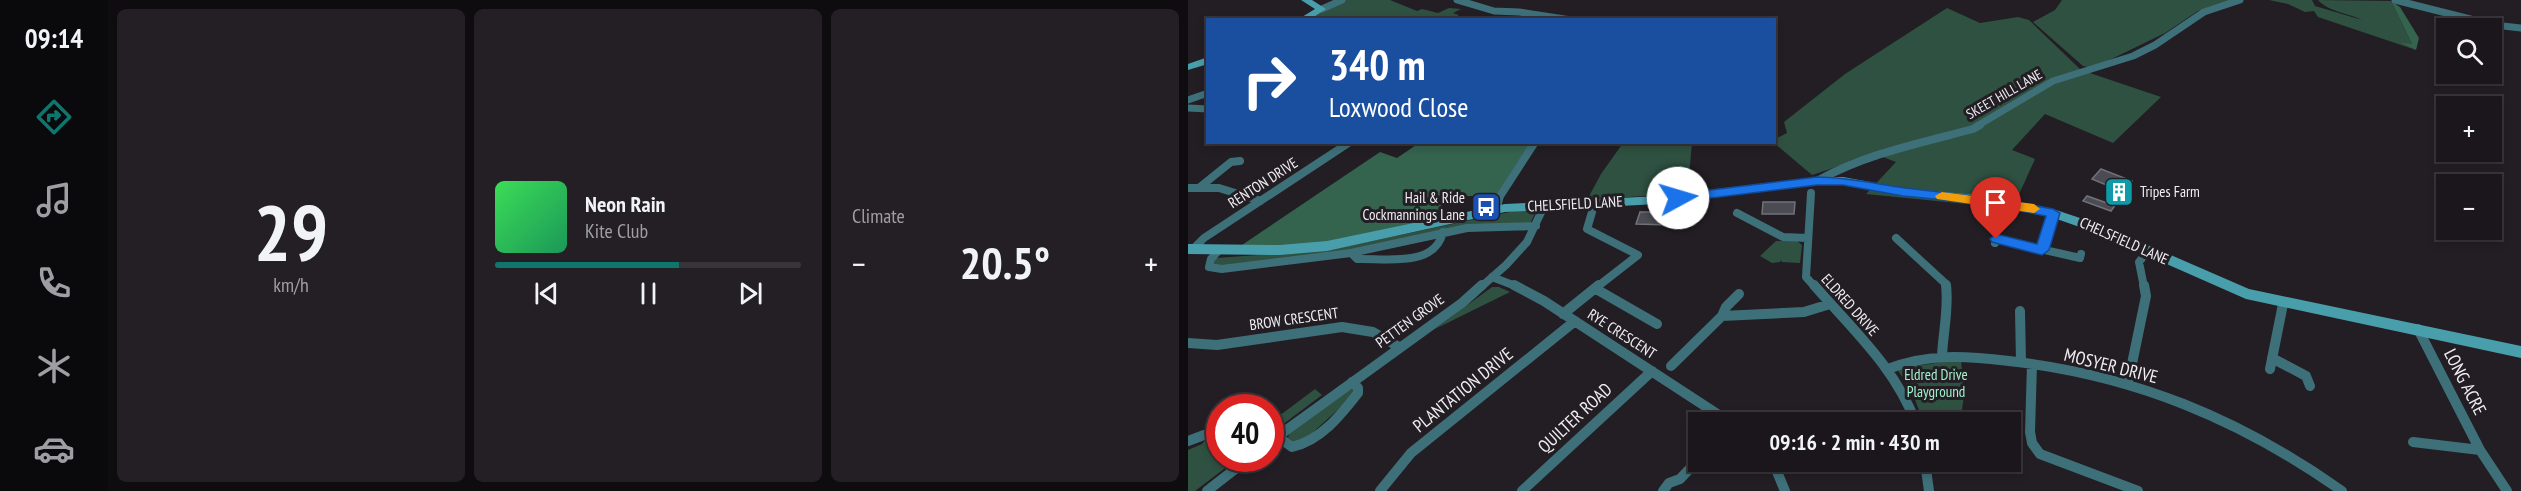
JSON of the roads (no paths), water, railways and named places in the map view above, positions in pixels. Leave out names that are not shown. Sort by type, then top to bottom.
[{"type":"street","points":[[1305,0],[1322,9]]},
{"type":"street","points":[[1305,18],[1342,0]]},
{"type":"street","points":[[1457,0],[1494,11],[1558,18]]},
{"type":"street","name":"SKEET HILL LANE","points":[[1842,175],[1894,149],[1973,129],[2053,81],[2133,56],[2155,45],[2204,12],[2240,0]]},
{"type":"street","points":[[2395,0],[2494,25],[2521,28]]},
{"type":"street","points":[[1188,67],[1206,61]]},
{"type":"street","points":[[1188,100],[1206,94]]},
{"type":"street","points":[[1188,108],[1206,109]]},
{"type":"street","name":"RENTON DRIVE","points":[[1191,249],[1204,238],[1347,144]]},
{"type":"street","points":[[1496,210],[1500,196],[1534,144]]},
{"type":"street","points":[[1200,187],[1229,161],[1240,161]]},
{"type":"street","name":"CHELSFIELD LANE","points":[[1191,249],[1280,250],[1335,245],[1496,210],[1545,204],[1659,200],[1817,181],[1842,175],[1903,192],[1986,200],[2053,213],[2099,229],[2246,294],[2521,352]]},
{"type":"street","points":[[1188,188],[1219,188],[1261,201]]},
{"type":"street","name":"ELDRED DRIVE","points":[[1811,193],[1806,277],[1888,369],[1905,395],[1912,412]]},
{"type":"street","name":"PETTEN GROVE","points":[[1284,432],[1462,303],[1492,277],[1518,253],[1536,226],[1545,204]]},
{"type":"street","points":[[1563,314],[1638,255],[1587,229],[1592,212]]},
{"type":"street","points":[[1737,213],[1783,237],[1808,238]]},
{"type":"street","points":[[2042,250],[2053,213]]},
{"type":"street","name":"CHELSFIELD LANE","points":[[1219,250],[1211,259],[1209,267],[1221,269],[1351,253],[1443,232],[1496,226],[1536,226]]},
{"type":"street","name":"CHELSFIELD LANE","points":[[1351,253],[1358,259],[1420,257],[1428,255],[1437,248],[1443,232]]},
{"type":"street","points":[[1896,238],[1946,284],[1948,299],[1943,328],[1942,356]]},
{"type":"street","points":[[1995,243],[1996,239],[2080,258],[2081,254]]},
{"type":"street","points":[[2128,383],[2146,296],[2139,262],[2147,252]]},
{"type":"street","name":"RYE CRESCENT","points":[[1492,277],[1530,293],[1714,412]]},
{"type":"street","points":[[1596,289],[1657,324]]},
{"type":"street","points":[[1671,366],[1722,316],[1739,294]]},
{"type":"street","points":[[2283,303],[2271,364],[2306,376],[2310,386]]},
{"type":"street","points":[[1722,316],[1804,312],[1830,304]]},
{"type":"street","points":[[2020,311],[2032,443],[2040,454],[2138,491]]},
{"type":"street","name":"PLANTATION DRIVE","points":[[1380,491],[1411,453],[1575,321]]},
{"type":"street","name":"BROW CRESCENT","points":[[1188,343],[1216,345],[1342,327],[1359,327],[1381,333],[1399,347]]},
{"type":"street","name":"LONG ACRE","points":[[2418,329],[2480,450],[2507,491]]},
{"type":"street","name":"MOSYER DRIVE","points":[[1888,369],[1907,360],[1942,356],[2026,363],[2128,383],[2224,420],[2270,443],[2335,489]]},
{"type":"street","name":"QUILTER ROAD","points":[[1522,491],[1652,371]]},
{"type":"street","points":[[1284,443],[1292,447],[1301,446],[1311,440],[1358,393],[1358,388],[1352,382]]},
{"type":"street","points":[[1188,441],[1204,435]]},
{"type":"street","points":[[2413,442],[2480,450]]},
{"type":"street","points":[[1663,491],[1688,471]]},
{"type":"street","points":[[1207,491],[1231,472]]},
{"type":"street","points":[[1777,472],[1785,491]]},
{"type":"street","points":[[1926,472],[1929,491]]},
{"type":"place","name":"Tripes Farm","points":[[2119,192]]},
{"type":"place","name":"Hail & Ride Cockmannings Lane","points":[[1486,207]]},
{"type":"park label","name":"Eldred Drive Playground","points":[[1936,384]]}]
